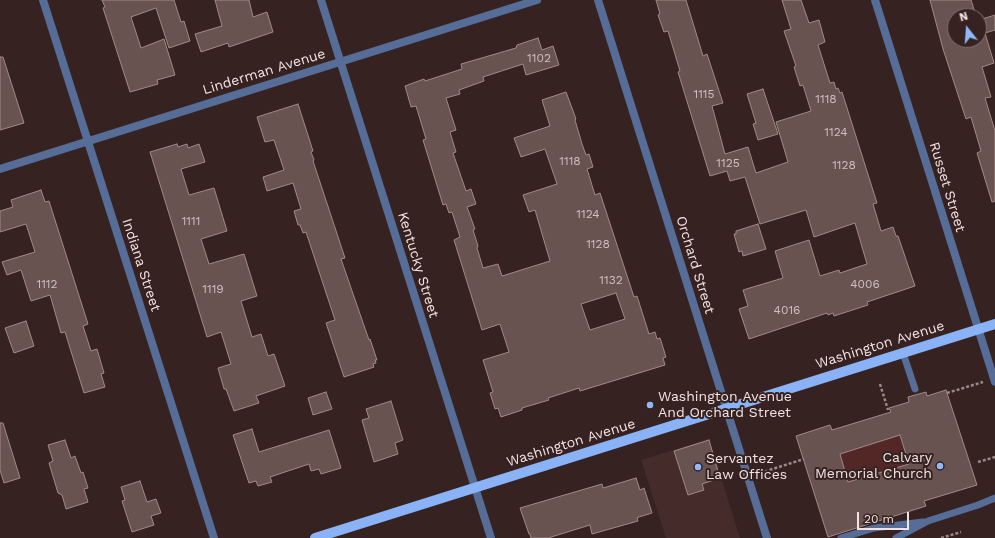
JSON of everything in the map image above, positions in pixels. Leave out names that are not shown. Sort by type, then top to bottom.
[{"type":"main road","name":"Washington Avenue","points":[[315,538],[995,324]]},
{"type":"street","name":"Indiana Street","points":[[43,0],[214,538]]},
{"type":"street","name":"Kentucky Street","points":[[321,0],[491,538]]},
{"type":"street","name":"Linderman Avenue","points":[[0,169],[537,0]]},
{"type":"street","name":"Orchard Street","points":[[598,0],[767,538]]},
{"type":"street","name":"Russet Street","points":[[875,0],[995,380]]},
{"type":"lane","points":[[903,353],[915,389]]},
{"type":"lane","points":[[896,538],[928,521],[995,498]]},
{"type":"lane","points":[[841,538],[874,528],[928,521]]},
{"type":"path","points":[[947,393],[995,380]]},
{"type":"path","points":[[880,384],[888,410]]},
{"type":"path","points":[[978,462],[995,457]]},
{"type":"path","points":[[748,477],[804,459]]},
{"type":"path","points":[[941,538],[961,532]]},
{"type":"shaded area","points":[[900,435],[909,464],[848,482],[840,454]]},
{"type":"shaded area","points":[[709,439],[740,538],[666,538],[641,460]]},
{"type":"building","points":[[102,0],[174,0],[181,22],[184,21],[190,41],[169,48],[156,8],[131,17],[141,48],[164,39],[175,75],[157,80],[158,84],[130,92],[103,8],[105,7]]},
{"type":"building","points":[[215,0],[249,0],[253,17],[267,12],[273,32],[229,47],[228,43],[201,52],[195,34],[222,26]]},
{"type":"building","points":[[656,0],[686,0],[703,56],[707,54],[723,103],[712,106],[725,154],[748,147],[756,173],[788,162],[776,122],[811,111],[803,85],[800,86],[794,67],[796,66],[784,31],[791,29],[782,0],[801,0],[809,23],[819,20],[825,42],[818,45],[830,83],[834,82],[836,89],[838,88],[840,93],[842,92],[877,203],[873,204],[881,231],[893,227],[896,236],[898,236],[915,286],[867,302],[868,305],[834,316],[833,313],[828,315],[827,313],[749,339],[739,309],[748,306],[743,290],[783,278],[775,251],[809,240],[820,276],[839,270],[840,273],[867,264],[855,223],[814,237],[806,210],[760,224],[745,177],[730,181],[727,171],[710,176],[678,72],[680,71],[668,31],[664,32],[658,15],[660,14]]},
{"type":"building","points":[[930,0],[971,0],[974,8],[947,8],[947,48],[987,48],[987,40],[994,63],[982,67],[991,97],[985,98],[995,131],[995,201],[992,202],[977,153],[981,151],[971,117],[966,119],[943,49]]},
{"type":"building","points":[[995,15],[995,30],[987,32],[987,18]]},
{"type":"building","points":[[538,38],[542,50],[553,46],[559,65],[526,75],[523,64],[483,77],[484,81],[459,90],[460,94],[446,98],[456,130],[450,132],[456,152],[453,153],[466,191],[471,189],[476,204],[467,207],[475,229],[473,230],[483,268],[498,264],[502,276],[550,261],[535,210],[529,212],[523,195],[557,184],[545,149],[521,157],[514,138],[550,126],[542,100],[566,92],[576,119],[575,120],[582,144],[586,155],[589,154],[593,167],[587,169],[595,195],[600,193],[634,297],[637,296],[649,334],[655,332],[657,339],[660,338],[666,357],[663,358],[665,365],[580,391],[579,388],[548,398],[549,400],[522,408],[522,410],[501,417],[498,408],[495,409],[490,393],[493,392],[483,360],[509,352],[500,324],[482,330],[454,240],[460,237],[452,212],[449,213],[446,204],[443,205],[423,140],[426,139],[416,106],[411,107],[405,86],[424,79],[425,81],[462,69],[461,64],[516,48],[517,45]],"holes":[[[616,293],[625,319],[590,330],[581,304]]]},
{"type":"building","points":[[0,57],[3,57],[24,123],[0,130]]},
{"type":"building","points":[[763,89],[778,134],[758,140],[753,124],[756,123],[747,94]]},
{"type":"building","points":[[298,104],[313,151],[311,152],[313,161],[345,258],[341,259],[377,360],[375,360],[376,363],[373,364],[374,367],[344,377],[326,323],[335,320],[306,232],[303,233],[300,225],[298,225],[294,211],[301,209],[293,183],[267,191],[263,177],[284,170],[274,140],[265,142],[257,117]]},
{"type":"building","points":[[177,144],[178,147],[187,144],[188,148],[199,144],[205,162],[181,169],[189,195],[214,188],[227,231],[201,239],[209,264],[244,254],[257,296],[241,301],[252,337],[261,334],[268,356],[274,354],[285,386],[256,396],[259,403],[234,411],[226,389],[224,389],[218,368],[231,364],[221,332],[207,337],[150,152]]},
{"type":"building","points":[[41,190],[45,202],[49,201],[88,324],[83,326],[91,351],[97,349],[104,373],[101,374],[105,387],[84,393],[65,332],[61,333],[50,295],[31,301],[21,270],[7,275],[2,262],[35,252],[26,224],[0,232],[0,211],[13,207],[11,200]]},
{"type":"building","points":[[758,224],[766,249],[743,256],[742,251],[739,252],[734,234],[736,234],[736,231]]},
{"type":"building","points":[[26,321],[34,346],[14,353],[5,328]]},
{"type":"building","name":"Calvary Memorial Church","points":[[946,390],[977,485],[924,501],[926,506],[828,537],[796,436],[830,425],[832,430],[891,412],[889,408],[909,402],[908,397],[926,392],[927,396]],"holes":[[[900,435],[909,464],[848,482],[840,454]]]},
{"type":"building","points":[[326,392],[332,409],[313,415],[308,398]]},
{"type":"building","points":[[391,401],[403,440],[395,443],[398,454],[374,462],[362,420],[369,418],[366,409]]},
{"type":"building","points":[[0,423],[3,423],[20,478],[4,483],[0,470]]},
{"type":"building","points":[[252,429],[259,452],[329,430],[341,468],[321,474],[319,469],[311,471],[309,464],[270,477],[272,482],[258,486],[256,481],[249,483],[233,435]]},
{"type":"building","points":[[65,440],[71,458],[75,456],[81,473],[83,472],[88,488],[84,489],[88,502],[66,509],[62,495],[58,493],[49,463],[53,461],[48,445]]},
{"type":"building","name":"Servantez Law Offices","points":[[709,440],[720,478],[702,484],[704,490],[688,495],[674,451]]},
{"type":"building","points":[[636,478],[640,490],[644,488],[652,513],[637,518],[638,521],[592,534],[590,525],[548,538],[531,538],[520,508],[602,484],[603,488]]},
{"type":"building","points":[[140,481],[147,502],[156,499],[161,513],[151,516],[154,525],[132,532],[122,501],[125,500],[121,487]]},
{"type":"place","name":"Washington Avenue And Orchard Street","points":[[650,405]]},
{"type":"place","name":"Calvary Memorial Church","points":[[940,466]]},
{"type":"place","name":"Servantez Law Offices","points":[[698,467]]}]
